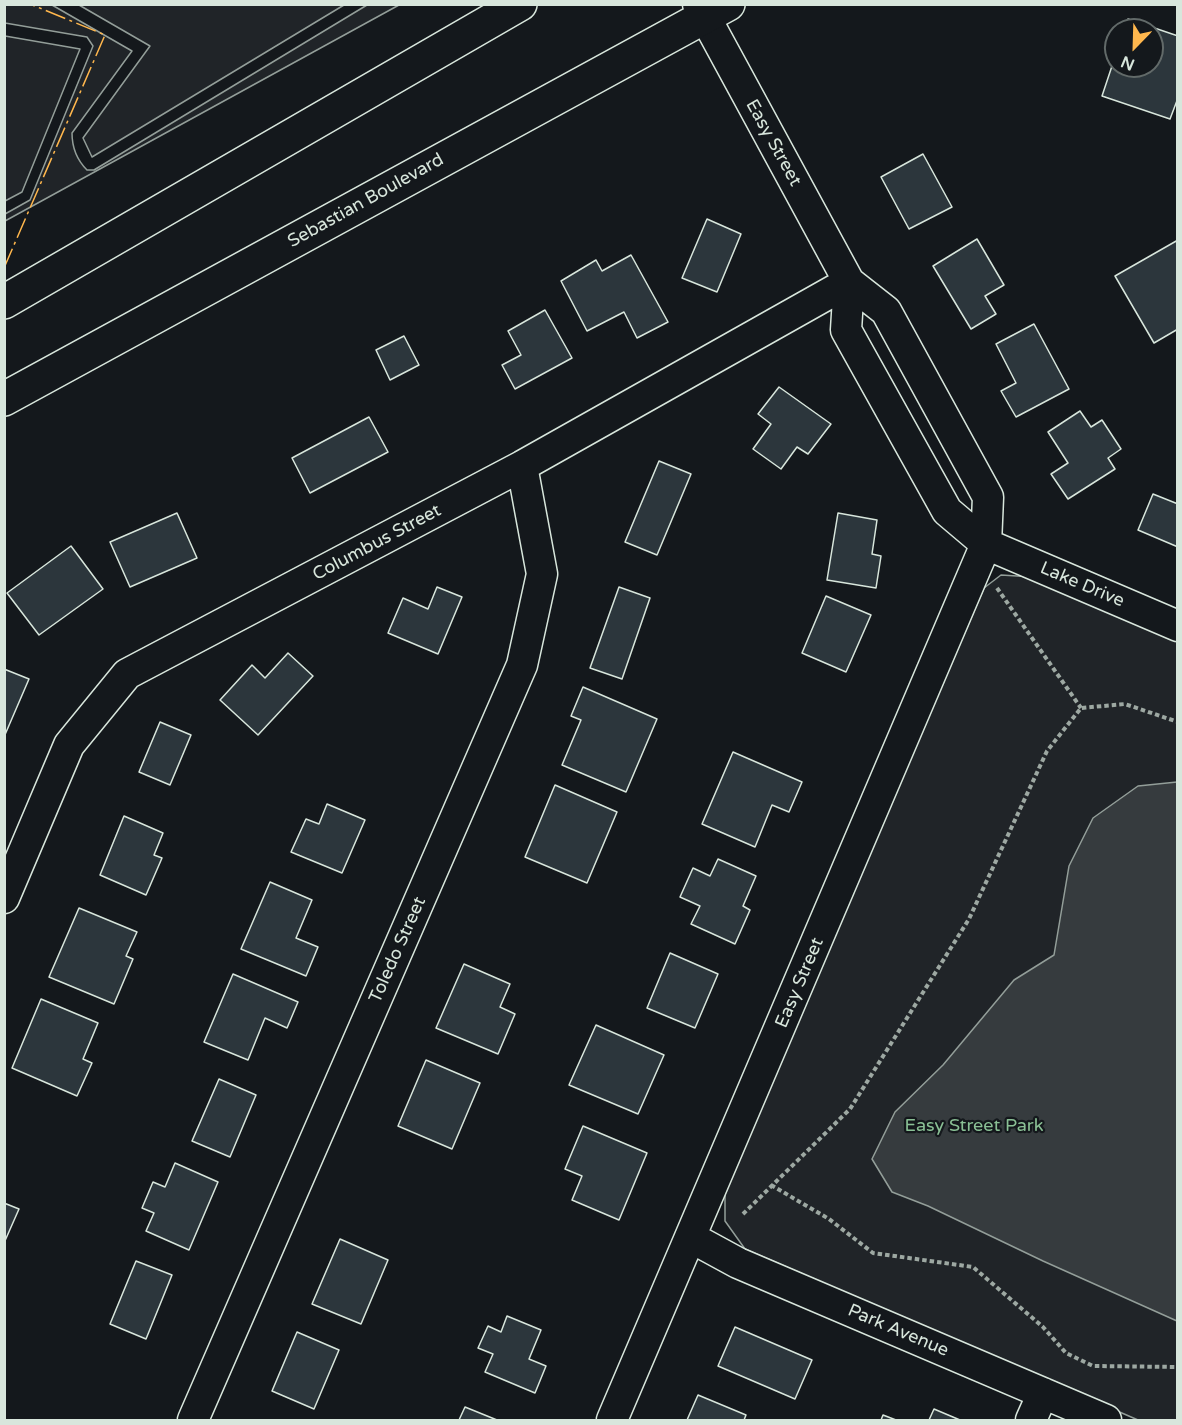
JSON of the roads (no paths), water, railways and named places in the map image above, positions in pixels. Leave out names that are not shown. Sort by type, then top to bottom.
[{"type":"main road","points":[[4,302],[520,4]]},
{"type":"main road","name":"Sebastian Boulevard","points":[[4,399],[710,9]]},
{"type":"street","name":"Easy Street","points":[[612,1420],[693,1238],[986,544],[988,497],[886,311],[849,282],[710,9]]},
{"type":"street","name":"Columbus Street","points":[[4,898],[69,745],[127,674],[522,466],[849,282]]},
{"type":"street","points":[[849,282],[846,330],[947,511],[986,544]]},
{"type":"street","name":"Toledo Street","points":[[193,1420],[522,664],[542,574],[522,466]]},
{"type":"street","name":"Lake Drive","points":[[986,544],[1178,626]]},
{"type":"street","name":"Park Avenue","points":[[693,1238],[738,1263],[1106,1420]]},
{"type":"street","points":[[1031,1420],[1042,1393]]},
{"type":"park label","name":"Easy Street Park","points":[[974,1126]]}]
